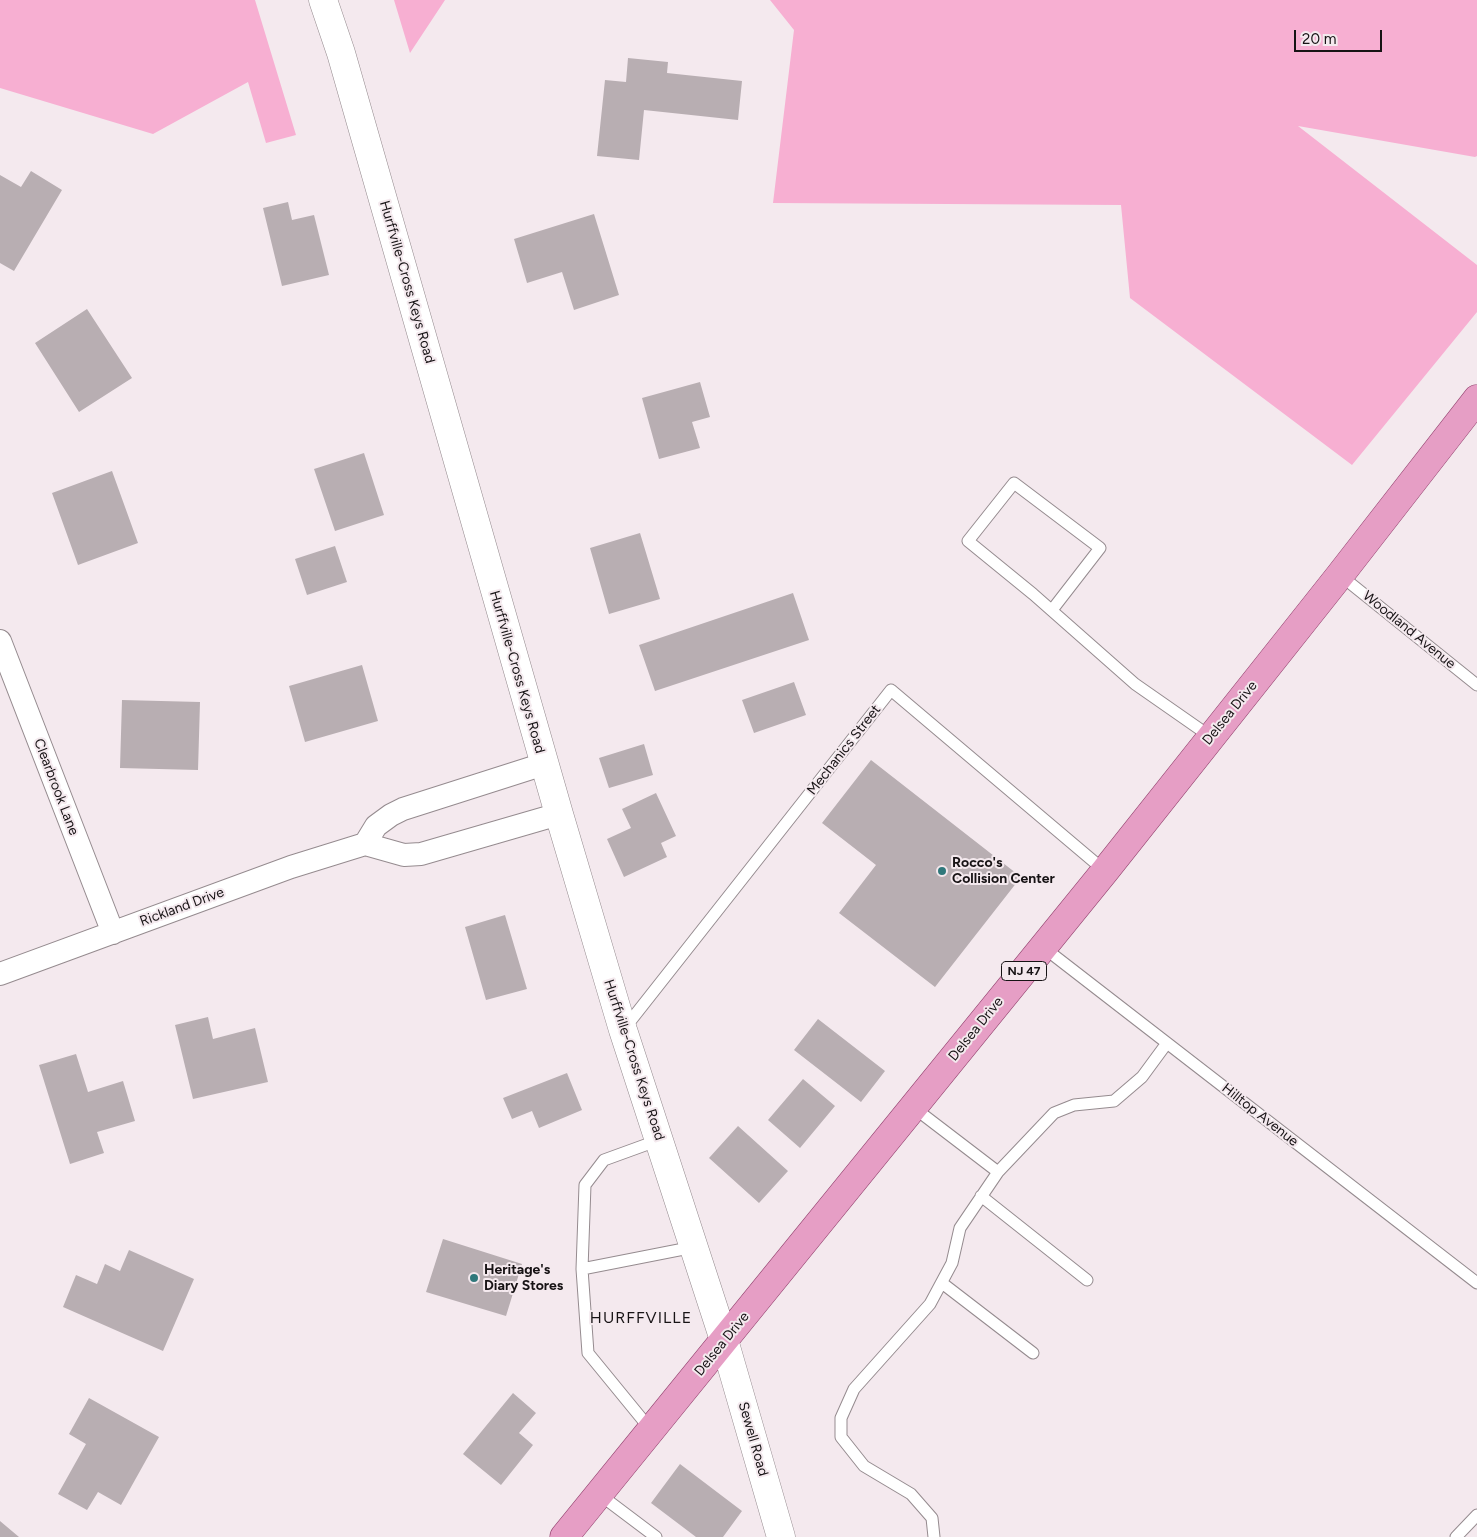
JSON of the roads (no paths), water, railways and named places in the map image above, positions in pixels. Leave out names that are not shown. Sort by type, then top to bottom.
[{"type":"main road","name":"Hurffville-Cross Keys Road","points":[[322,0],[342,53],[558,814],[624,1030],[724,1340]]},
{"type":"main road","name":"Delsea Drive","points":[[564,1537],[1105,871],[1477,400]]},
{"type":"main road","name":"Sewell Road","points":[[724,1340],[781,1537]]},
{"type":"street","name":"Clearbrook Lane","points":[[0,641],[113,933]]},
{"type":"street","points":[[544,764],[403,809],[376,826],[365,844],[404,855],[421,854],[558,814]]},
{"type":"street","name":"Rickland Drive","points":[[0,974],[291,867],[365,844]]},
{"type":"lane","points":[[1052,610],[1100,548],[1014,483],[968,541],[1052,610],[1135,684],[1211,737]]},
{"type":"lane","name":"Woodland Avenue","points":[[1340,575],[1477,685]]},
{"type":"lane","name":"Mechanics Street","points":[[624,1030],[891,690],[1105,871]]},
{"type":"lane","name":"Hilltop Avenue","points":[[1043,946],[1477,1283]]},
{"type":"lane","points":[[934,1537],[932,1518],[911,1494],[864,1466],[841,1437],[841,1418],[854,1390],[930,1304],[952,1263],[960,1228],[998,1172],[1054,1114],[1074,1105],[1114,1101],[1142,1077],[1168,1043]]},
{"type":"lane","points":[[913,1108],[998,1172]]},
{"type":"lane","points":[[651,1430],[588,1353],[582,1269],[585,1185],[604,1160],[659,1139]]},
{"type":"lane","points":[[981,1196],[1087,1280]]},
{"type":"lane","points":[[582,1269],[694,1247]]},
{"type":"lane","points":[[942,1283],[1033,1353]]},
{"type":"lane","points":[[599,1494],[656,1537]]},
{"type":"lane","points":[[1456,1537],[1477,1515]]},
{"type":"place","name":"Rocco's Collision Center","points":[[942,871]]},
{"type":"place","name":"Heritage's Diary Stores","points":[[474,1278]]},
{"type":"district","name":"HURFFVILLE","points":[[641,1318]]}]
